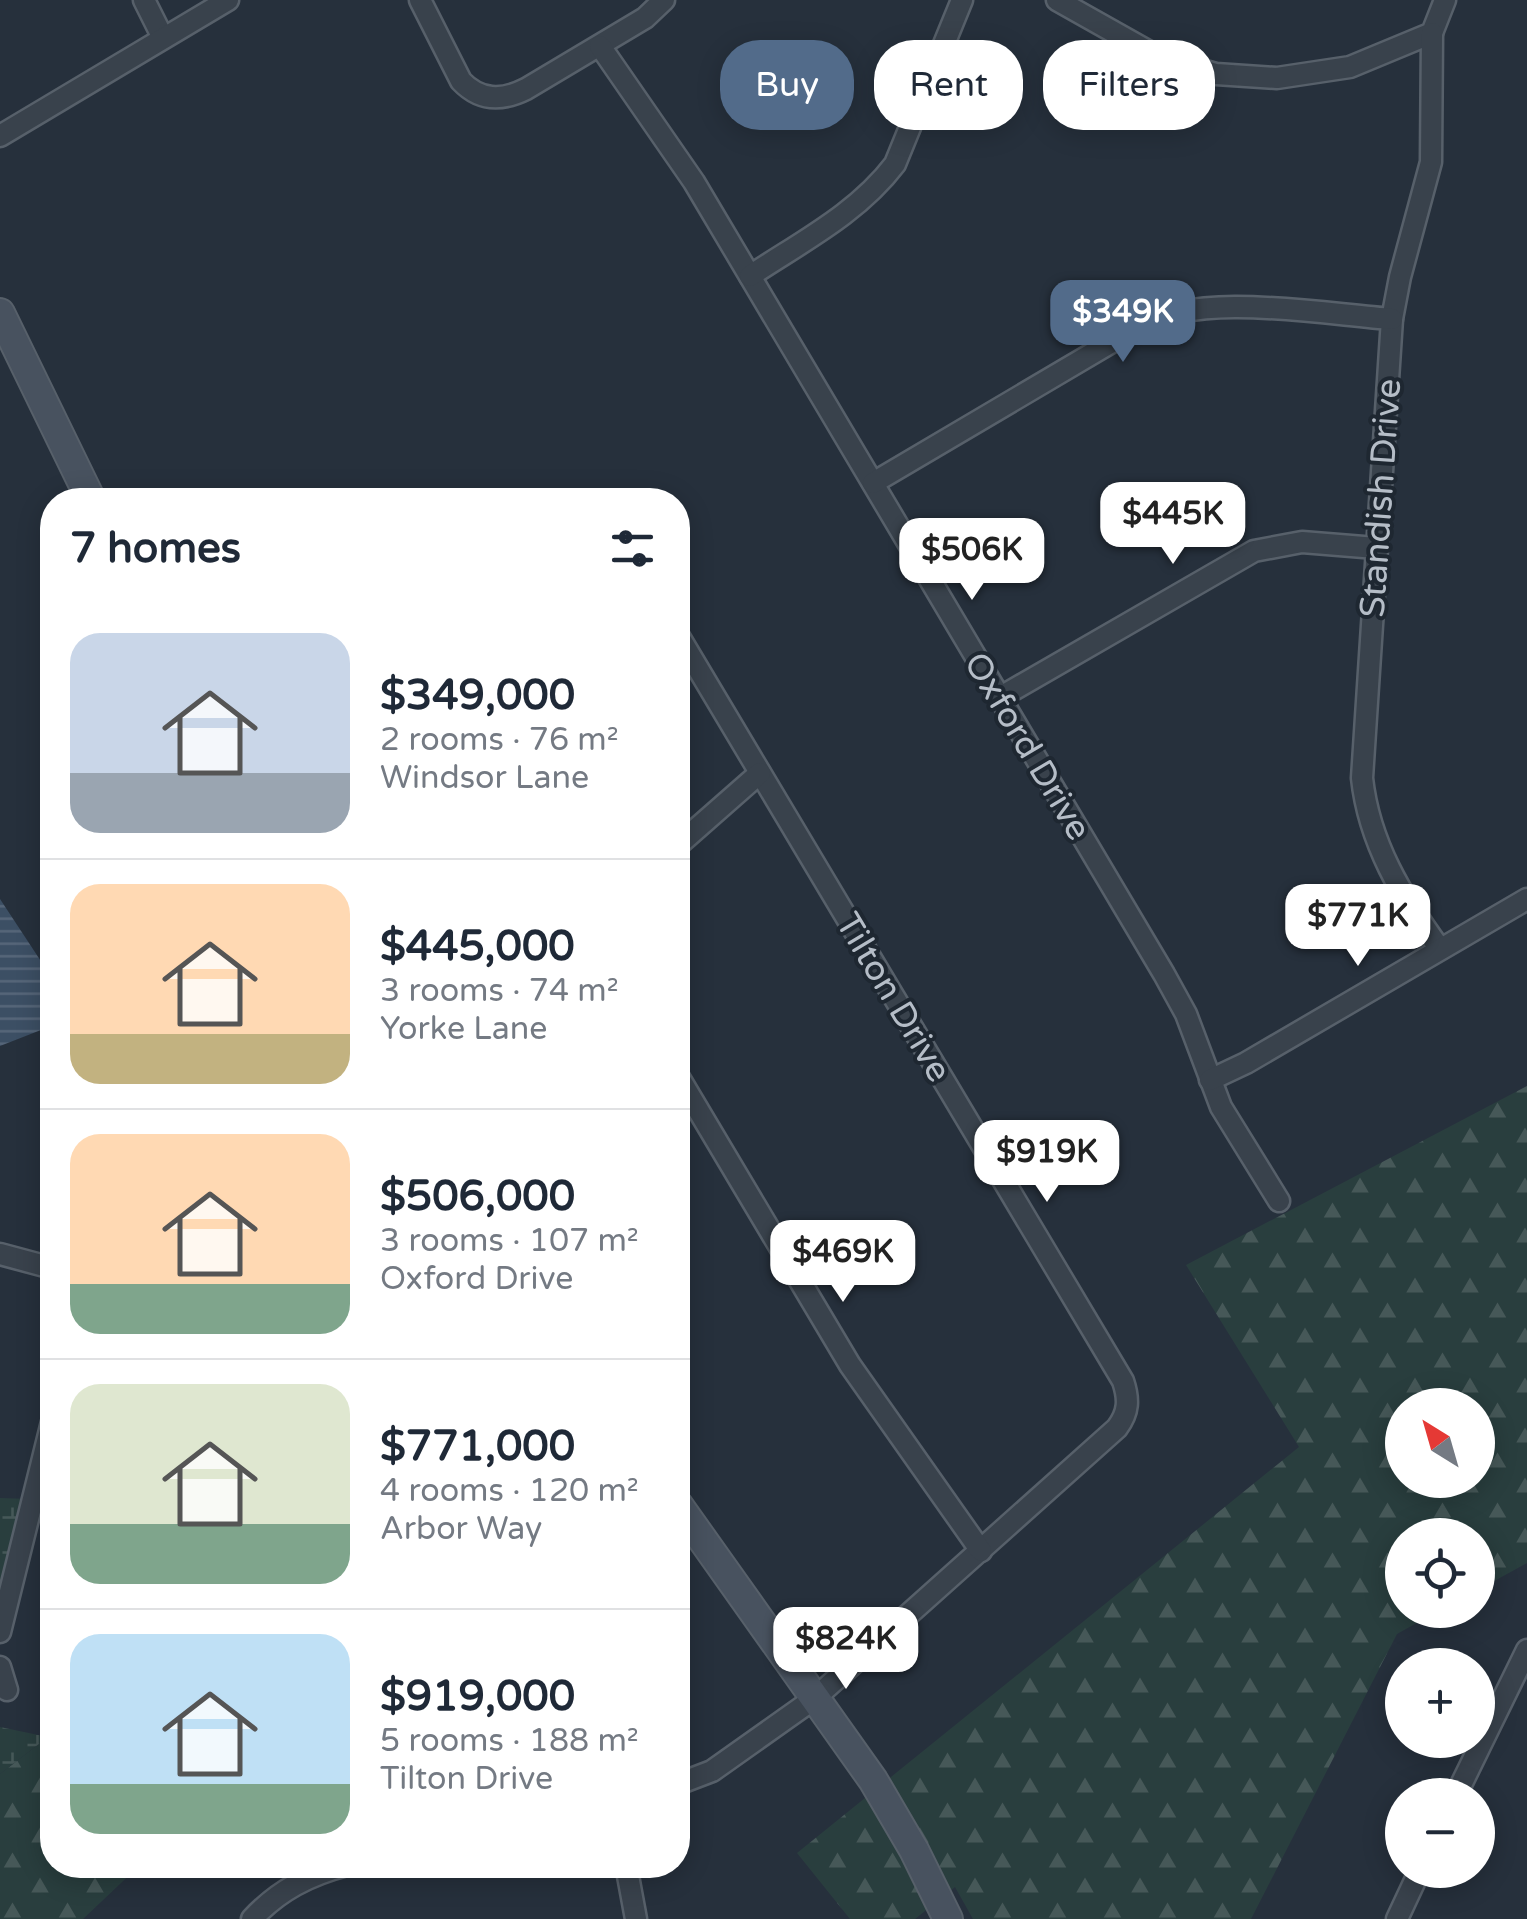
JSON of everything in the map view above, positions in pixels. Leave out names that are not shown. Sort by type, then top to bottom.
[{"type":"street","points":[[144,0],[163,38]]},
{"type":"street","points":[[0,136],[228,0]]},
{"type":"street","points":[[420,0],[461,81],[468,89],[489,98],[519,93],[645,18],[664,0]]},
{"type":"street","points":[[750,276],[852,210],[879,186],[895,164],[962,0]]},
{"type":"street","points":[[1057,0],[1160,58],[1216,74],[1277,78],[1350,67],[1432,33],[1445,0]]},
{"type":"street","name":"Standish Drive","points":[[1432,33],[1432,162],[1392,319],[1362,758],[1364,798],[1385,861],[1440,949]]},
{"type":"street","name":"Oxford Drive","points":[[600,46],[694,182],[1172,988],[1222,1107],[1279,1201]]},
{"type":"street","points":[[873,484],[1139,326],[1170,312],[1218,306],[1392,319]]},
{"type":"street","points":[[4,329],[85,488]]},
{"type":"street","points":[[999,698],[1254,551],[1302,542],[1376,548]]},
{"type":"street","name":"Tilton Drive","points":[[690,655],[1128,1395],[1128,1407],[1117,1428],[815,1698],[712,1772],[690,1780]]},
{"type":"street","points":[[690,834],[760,773]]},
{"type":"street","points":[[1210,1080],[1246,1063],[1527,899]]},
{"type":"street","points":[[690,1096],[850,1365],[981,1551]]},
{"type":"street","points":[[0,1254],[40,1265]]},
{"type":"street","points":[[0,1632],[40,1490]]},
{"type":"street","points":[[690,1522],[873,1780],[948,1919]]},
{"type":"street","points":[[1464,1778],[1527,1650]]},
{"type":"street","points":[[0,1667],[6,1690]]},
{"type":"street","points":[[252,1919],[272,1898],[310,1878]]},
{"type":"street","points":[[628,1878],[636,1919]]},
{"type":"street","points":[[1397,1919],[1412,1888]]},
{"type":"green space","points":[[1527,1086],[1527,1563],[1495,1581],[1495,1518],[1385,1518],[1385,1628],[1408,1628],[1397,1634],[1390,1648],[1385,1648],[1385,1657],[1251,1919],[973,1919],[955,1887],[915,1919],[850,1919],[797,1853],[1299,1447],[1186,1265]]},
{"type":"green space","points":[[0,1498],[29,1499],[0,1622]]},
{"type":"green space","points":[[0,1727],[40,1735],[40,1743],[0,1774]]},
{"type":"green space","points":[[40,1743],[40,1878],[126,1878],[83,1919],[0,1919],[0,1774]]},
{"type":"water","points":[[0,899],[40,960],[40,1030],[0,1046]]}]
